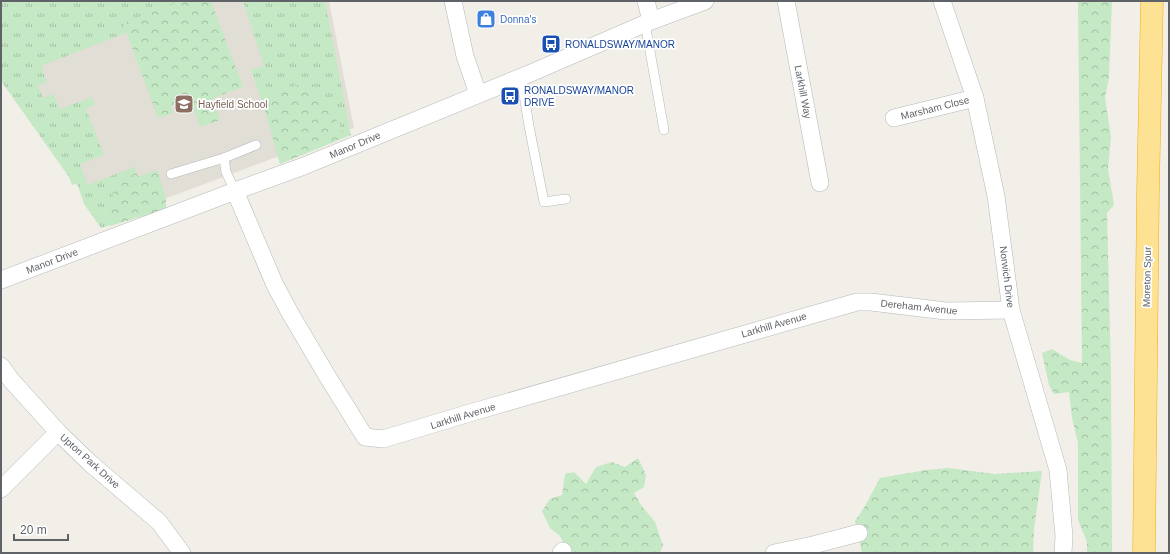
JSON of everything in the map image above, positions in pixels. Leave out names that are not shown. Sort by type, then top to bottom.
[{"type":"highway","name":"Moreton Spur","points":[[1144,553],[1148,191],[1152,1]]},
{"type":"street","points":[[453,1],[465,56],[478,94]]},
{"type":"street","points":[[646,1],[648,22]]},
{"type":"street","name":"Manor Drive","points":[[1,280],[304,166],[648,22],[705,1]]},
{"type":"street","name":"Larkhill Way","points":[[786,1],[820,183]]},
{"type":"street","name":"Norwich Drive","points":[[942,1],[975,98],[996,196],[1011,310],[1058,470],[1064,536],[1063,553]]},
{"type":"street","name":"Marsham Close","points":[[894,118],[975,98]]},
{"type":"street","name":"Larkhill Avenue","points":[[235,191],[276,285],[290,313],[364,437],[383,439],[828,310]]},
{"type":"street","name":"Dereham Avenue","points":[[828,310],[857,302],[871,302],[946,311],[1011,310]]},
{"type":"street","name":"Upton Park Drive","points":[[1,366],[11,380],[58,432],[90,464],[159,522],[182,553]]},
{"type":"street","points":[[1,489],[58,432]]},
{"type":"street","points":[[774,553],[813,546],[833,547],[859,533]]},
{"type":"lane","points":[[648,22],[664,130]]},
{"type":"lane","points":[[522,76],[529,126],[544,202],[566,199]]},
{"type":"lane","points":[[171,174],[224,158],[256,145]]},
{"type":"lane","points":[[224,158],[226,172],[235,191]]},
{"type":"shaded area","name":"Hayfield School","points":[[1,1],[329,1],[354,128],[103,222],[1,79]]},
{"type":"green space","points":[[1,1],[183,1],[123,23],[126,33],[41,66],[47,82],[38,85],[43,98],[53,94],[60,109],[92,97],[95,105],[86,109],[104,155],[80,164],[88,185],[134,167],[138,177],[157,170],[166,199],[166,209],[101,228],[84,204],[77,183],[72,185],[69,177],[1,81]]},
{"type":"green space","points":[[182,1],[211,1],[243,87],[213,98],[220,120],[200,127],[190,99],[171,106],[173,113],[158,118],[123,23]]},
{"type":"green space","points":[[243,1],[325,1],[351,135],[280,164],[267,115],[251,70],[264,66]]},
{"type":"green space","points":[[1078,1],[1112,1],[1109,78],[1105,98],[1111,137],[1108,169],[1114,205],[1107,213],[1111,372],[1112,553],[1087,553],[1087,542],[1078,520],[1078,443],[1072,418],[1069,392],[1054,394],[1049,385],[1042,353],[1052,349],[1070,360],[1082,363]]},
{"type":"green space","points":[[312,83],[326,102],[343,132],[342,138],[280,164],[265,111],[283,87]]},
{"type":"green space","points":[[157,170],[166,199],[166,209],[110,226],[110,209],[115,185],[136,173],[138,177]]},
{"type":"green space","points":[[638,458],[646,475],[644,487],[634,493],[641,505],[655,522],[663,545],[660,553],[568,553],[560,536],[550,528],[542,511],[550,499],[562,495],[565,474],[574,472],[586,484],[596,467],[612,462],[625,467]]},
{"type":"green space","points":[[949,468],[994,474],[1042,471],[1034,529],[1033,553],[862,553],[855,521],[880,478],[926,470]]},
{"type":"place","name":"Donna's","points":[[486,19]]},
{"type":"place","name":"RONALDSWAY/MANOR","points":[[551,44]]},
{"type":"place","name":"RONALDSWAY/MANOR DRIVE","points":[[510,96]]},
{"type":"place","name":"Hayfield School","points":[[184,104]]}]
